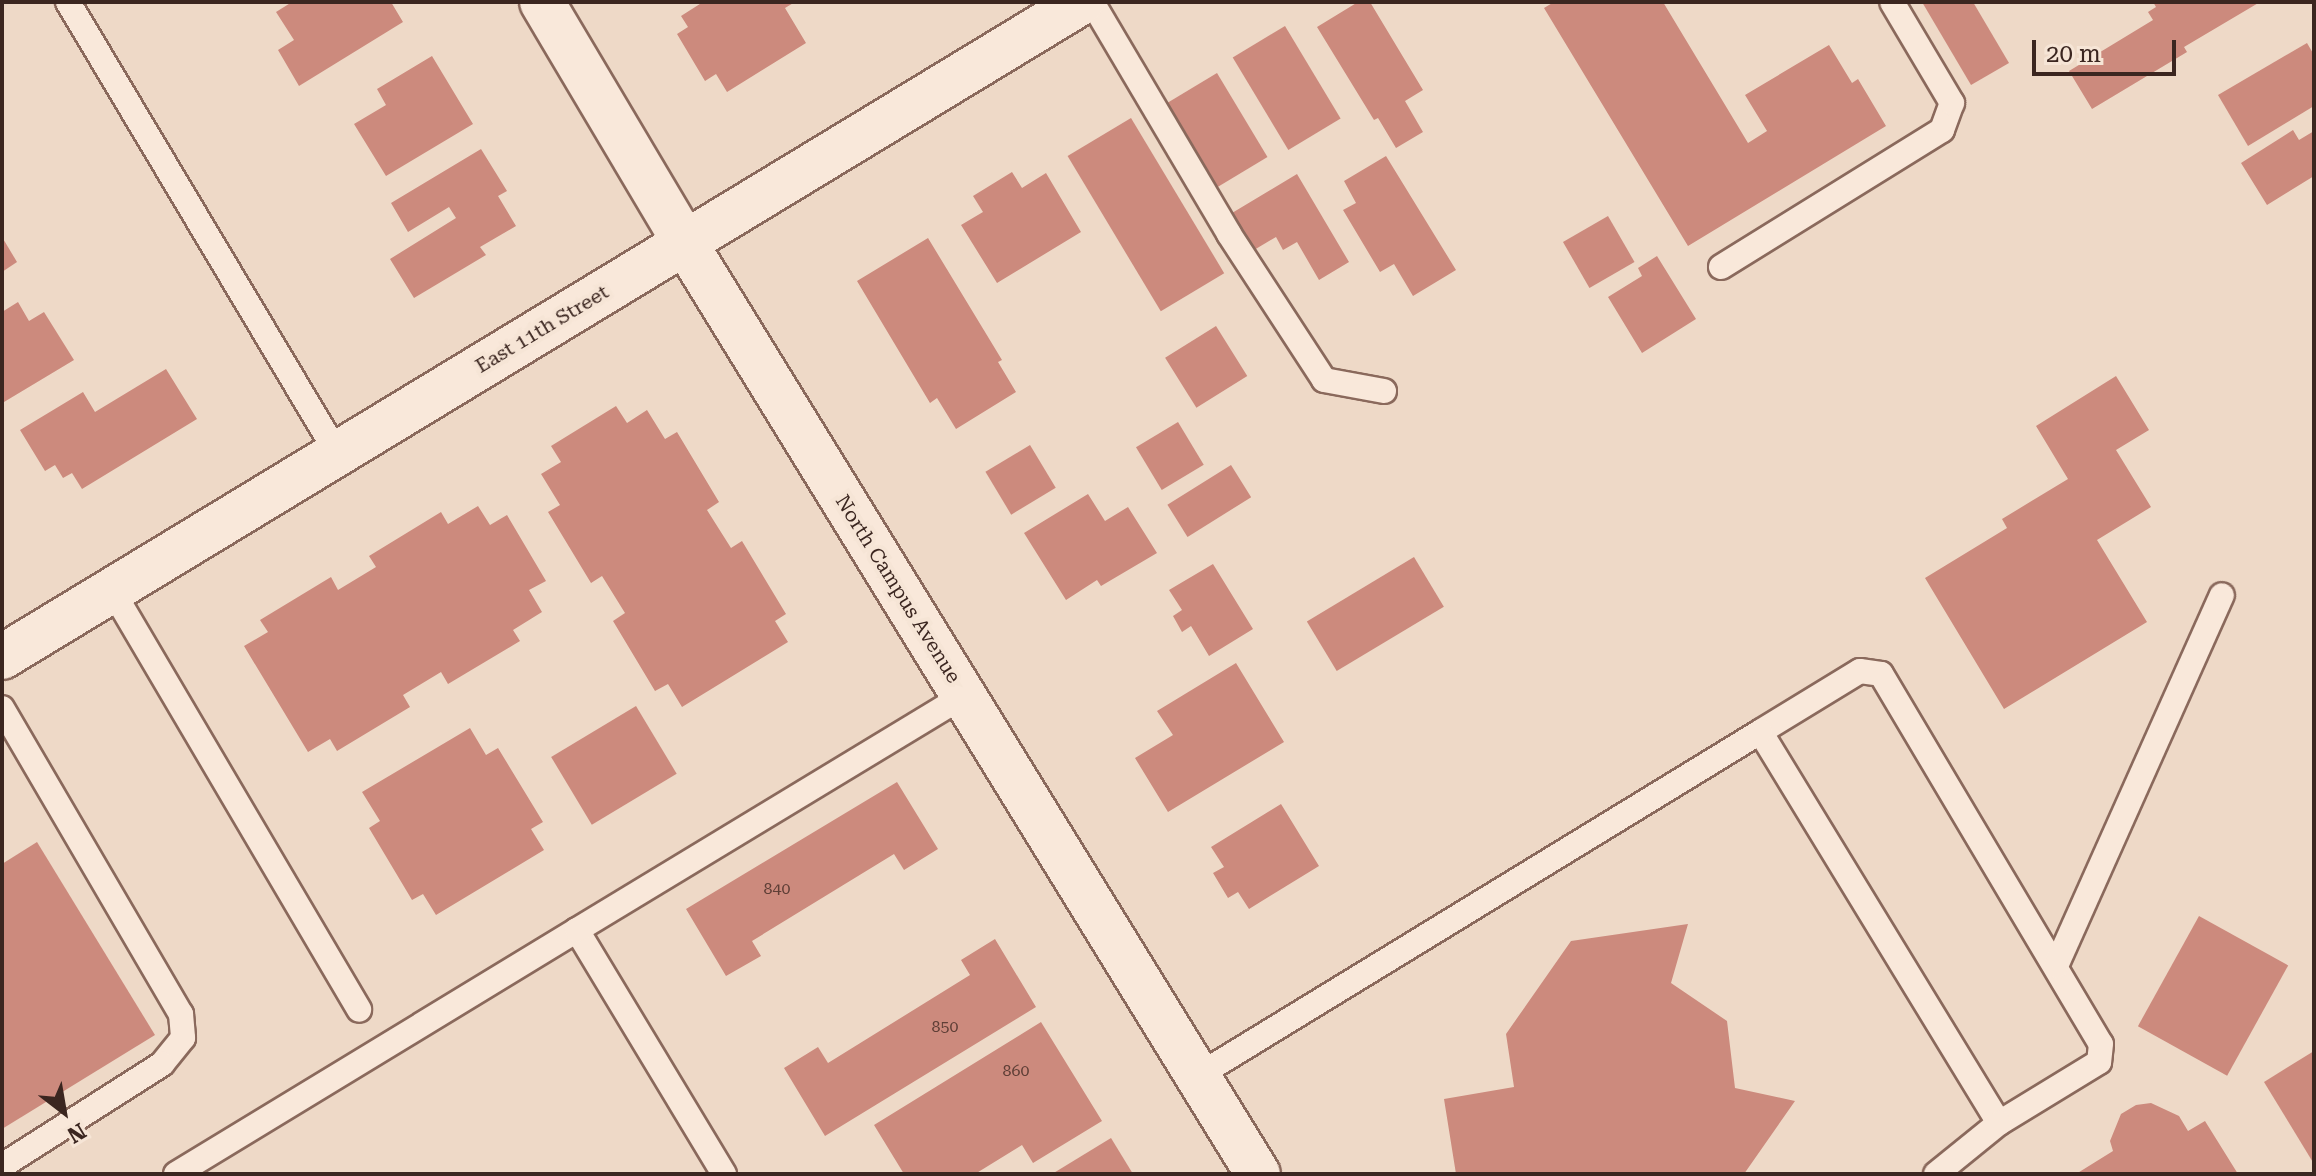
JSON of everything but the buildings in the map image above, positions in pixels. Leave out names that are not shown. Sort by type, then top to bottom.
[{"type":"street","name":"North Campus Avenue","points":[[542,2],[685,243],[1258,1174]]},
{"type":"street","name":"East 11th Street","points":[[2,657],[1082,2]]},
{"type":"lane","points":[[68,2],[337,453]]},
{"type":"lane","points":[[1092,2],[1229,234],[1324,380],[1384,391]]},
{"type":"lane","points":[[1721,267],[1942,130],[1952,103],[1892,2]]},
{"type":"lane","points":[[112,590],[359,1010]]},
{"type":"lane","points":[[2056,966],[2222,595]]},
{"type":"lane","points":[[1199,1075],[1860,671],[1881,674],[2101,1044],[2099,1062],[1999,1123],[1936,1174]]},
{"type":"lane","points":[[176,1174],[964,696]]},
{"type":"lane","points":[[2,708],[181,1014],[183,1038],[162,1064],[2,1166]]},
{"type":"lane","points":[[1760,732],[1999,1123]]},
{"type":"lane","points":[[577,930],[724,1174]]}]
